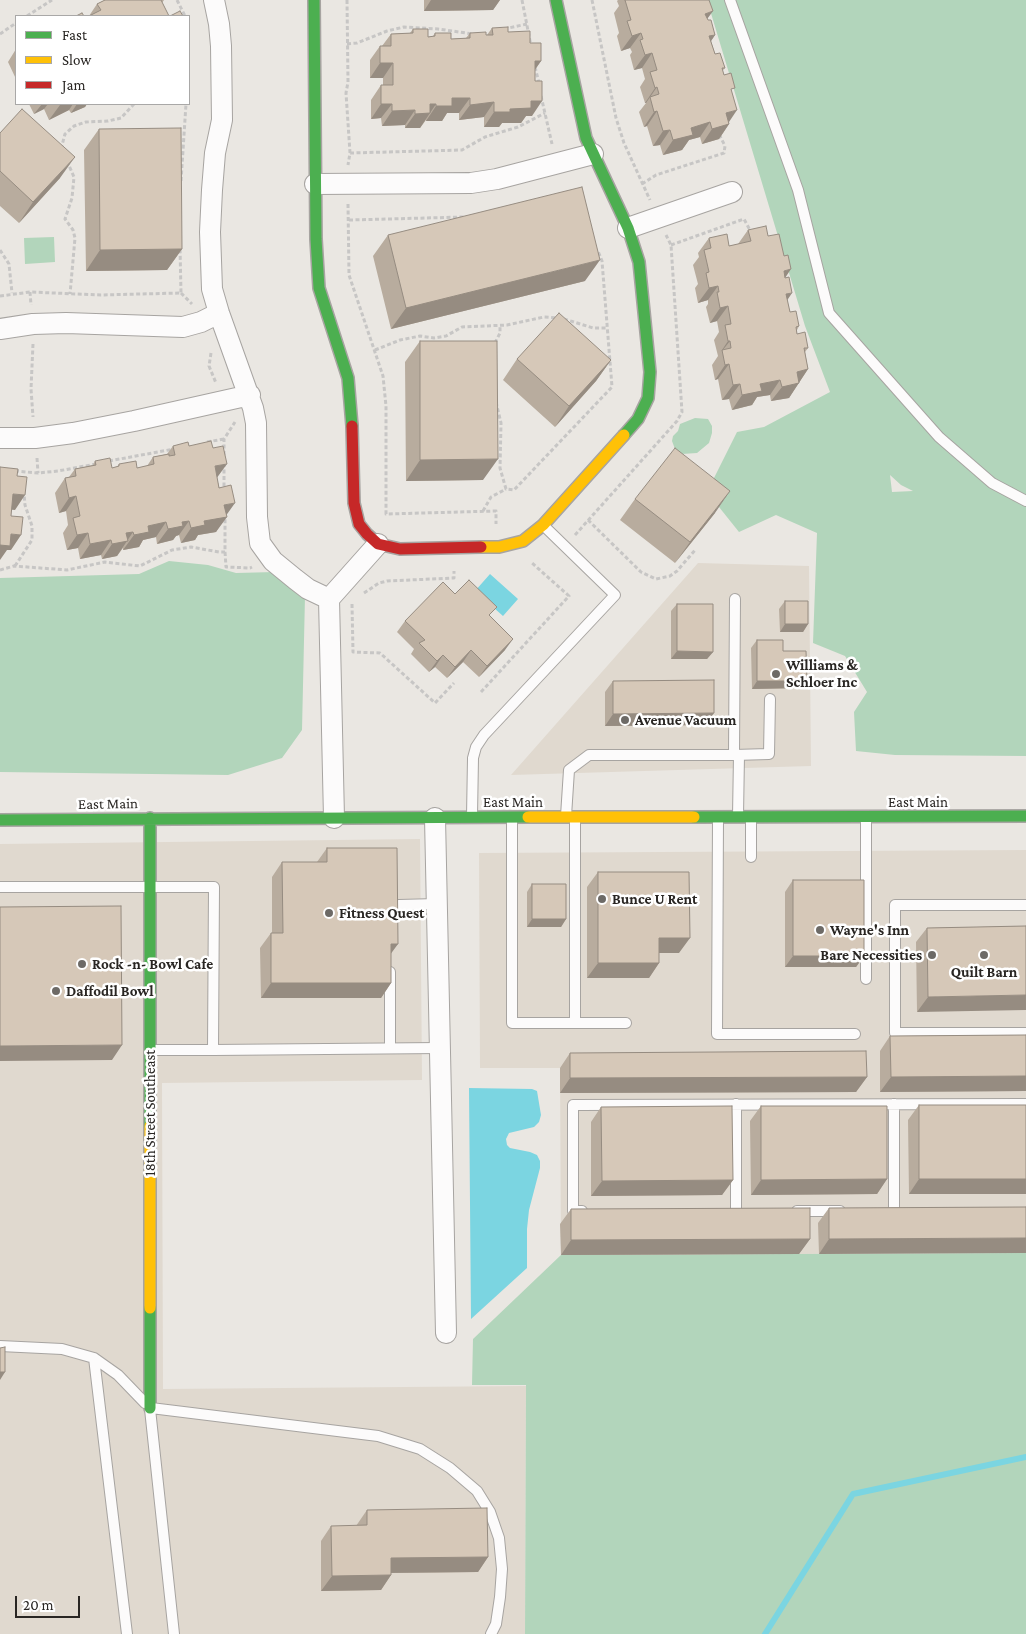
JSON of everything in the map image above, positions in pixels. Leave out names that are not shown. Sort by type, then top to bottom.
[{"type":"street","points":[[214,0],[221,46],[222,120],[212,190],[212,289],[210,318],[250,395],[256,423],[257,517],[260,543],[273,560],[308,589],[329,598]]},
{"type":"street","points":[[314,0],[316,248],[319,288],[348,378],[352,409],[356,512],[359,524],[378,544],[400,550],[499,547],[523,541],[543,525],[638,419],[648,398],[650,372],[641,275],[635,246],[586,138],[556,0]]},
{"type":"street","points":[[315,184],[471,183],[497,179],[593,154]]},
{"type":"street","points":[[628,228],[732,192]]},
{"type":"street","points":[[0,329],[33,324],[66,323],[183,327],[210,318]]},
{"type":"street","points":[[0,438],[34,438],[134,421],[250,395]]},
{"type":"street","points":[[334,818],[329,598],[378,544]]},
{"type":"street","name":"East Main","points":[[0,820],[1026,816]]},
{"type":"street","name":"18th Street Southeast","points":[[150,818],[150,1408]]},
{"type":"street","points":[[435,818],[446,1333]]},
{"type":"lane","points":[[730,0],[798,190],[829,313],[939,437],[992,483],[1026,502]]},
{"type":"lane","points":[[472,817],[473,758],[476,747],[484,735],[615,595],[543,525]]},
{"type":"lane","points":[[735,599],[738,817]]},
{"type":"lane","points":[[575,1023],[569,770],[589,755],[769,754],[770,699]]},
{"type":"lane","points":[[512,817],[512,1023],[626,1023]]},
{"type":"lane","points":[[718,817],[717,1034],[855,1034]]},
{"type":"lane","points":[[751,817],[751,857]]},
{"type":"lane","points":[[866,817],[866,979]]},
{"type":"lane","points":[[0,887],[214,887],[213,1050]]},
{"type":"lane","points":[[389,924],[389,914],[399,905],[437,904]]},
{"type":"lane","points":[[1026,905],[895,905],[895,1033],[1026,1033]]},
{"type":"lane","points":[[390,962],[390,1048]]},
{"type":"lane","points":[[150,1050],[440,1048]]},
{"type":"lane","points":[[736,1104],[736,1211]]},
{"type":"lane","points":[[894,1104],[894,1211]]},
{"type":"lane","points":[[592,1211],[573,1211],[573,1105],[1026,1104]]},
{"type":"lane","points":[[785,1211],[854,1211]]},
{"type":"lane","points":[[0,1346],[62,1349],[94,1358],[118,1375],[150,1408],[174,1634]]},
{"type":"lane","points":[[94,1358],[127,1634]]},
{"type":"lane","points":[[150,1408],[378,1436],[420,1449],[450,1468],[476,1491],[490,1512],[499,1538],[502,1569],[500,1597],[496,1624],[491,1634]]},
{"type":"path","points":[[29,15],[52,0]]},
{"type":"path","points":[[177,0],[184,15]]},
{"type":"path","points":[[347,0],[348,82],[346,93],[350,153],[347,169],[349,275],[383,376],[386,406],[386,514],[496,511],[496,527],[499,534],[569,596],[481,692]]},
{"type":"path","points":[[522,0],[532,51]]},
{"type":"path","points":[[0,34],[15,24]]},
{"type":"path","points":[[498,30],[527,24]]},
{"type":"path","points":[[347,44],[357,43],[387,31],[404,27],[438,28],[475,34]]},
{"type":"path","points":[[534,60],[539,86]]},
{"type":"path","points":[[541,95],[554,150],[561,162]]},
{"type":"path","points":[[63,154],[61,148],[63,138],[68,130],[86,122],[108,121],[121,118],[133,105]]},
{"type":"path","points":[[181,184],[186,105]]},
{"type":"path","points":[[350,153],[462,150],[485,138],[518,127],[545,113]]},
{"type":"path","points":[[642,184],[656,175],[724,153],[725,146],[719,134]]},
{"type":"path","points":[[66,159],[74,177],[72,198],[65,220],[73,230],[75,238],[70,294]]},
{"type":"path","points":[[349,220],[465,217]]},
{"type":"path","points":[[671,245],[744,219],[755,239]]},
{"type":"path","points":[[180,238],[181,293],[210,318],[212,341],[209,366],[235,421],[224,439],[224,495]]},
{"type":"path","points":[[494,397],[502,423],[500,468],[506,488],[510,491],[517,488],[612,387],[602,261],[594,244]]},
{"type":"path","points":[[0,250],[9,264],[12,293]]},
{"type":"path","points":[[0,296],[30,292],[101,296],[181,293]]},
{"type":"path","points":[[30,292],[33,324],[31,389],[38,473]]},
{"type":"path","points":[[375,350],[400,340],[420,336],[434,338],[446,336],[462,327],[507,325],[544,317],[561,318],[593,328],[606,328]]},
{"type":"path","points":[[493,347],[500,333],[500,325]]},
{"type":"path","points":[[204,443],[224,439]]},
{"type":"path","points":[[107,462],[175,448]]},
{"type":"path","points":[[8,471],[38,473],[97,464]]},
{"type":"path","points":[[24,472],[24,478]]},
{"type":"path","points":[[483,512],[491,497],[506,488]]},
{"type":"path","points":[[14,566],[32,540],[32,526],[25,505],[24,492]]},
{"type":"path","points":[[225,514],[226,567],[250,568],[268,554]]},
{"type":"path","points":[[588,520],[641,572],[656,579],[670,576],[677,571],[696,549]]},
{"type":"path","points":[[0,570],[14,566],[67,570],[105,562],[140,566],[172,550],[191,547],[225,552]]},
{"type":"path","points":[[359,597],[379,583],[454,578],[454,570]]},
{"type":"path","points":[[352,602],[354,652],[380,653],[435,704],[454,683]]},
{"type":"shaded area","points":[[698,563],[809,566],[811,766],[511,775]]},
{"type":"shaded area","points":[[420,839],[422,1080],[162,1083],[163,1389],[526,1386],[525,1634],[0,1634],[0,844]]},
{"type":"shaded area","points":[[1026,850],[1026,1253],[561,1255],[560,1068],[480,1068],[479,853]]},
{"type":"green space","points":[[707,0],[1026,0],[1026,756],[895,755],[856,751],[854,712],[867,692],[845,656],[813,643],[817,533],[776,515],[739,532],[707,492],[737,432],[764,427],[830,392],[805,326]],"holes":[[[890,475],[901,485],[913,491],[892,492]]]},
{"type":"green space","points":[[54,237],[55,262],[25,264],[24,238]]},
{"type":"green space","points":[[695,418],[708,419],[712,426],[709,443],[697,453],[682,454],[675,449],[672,441],[673,436],[678,431],[680,424]]},
{"type":"green space","points":[[169,561],[208,565],[236,573],[275,572],[305,596],[302,730],[282,758],[228,775],[0,772],[0,578],[139,574]]},
{"type":"green space","points":[[1026,1253],[1026,1634],[525,1634],[526,1385],[472,1385],[473,1339],[561,1255]]},
{"type":"water","points":[[490,574],[518,599],[503,616],[475,591]]},
{"type":"water","points":[[469,1088],[532,1089],[537,1091],[541,1115],[539,1122],[534,1127],[509,1133],[506,1139],[507,1145],[510,1148],[537,1155],[540,1161],[540,1168],[529,1210],[527,1268],[471,1319]]},
{"type":"building","points":[[105,0],[161,0],[168,15],[91,15],[101,10],[97,4]]},
{"type":"building","points":[[625,0],[709,0],[713,11],[705,14],[708,20],[711,20],[715,35],[709,36],[715,54],[720,53],[725,68],[722,68],[724,75],[731,73],[735,88],[731,89],[737,110],[726,113],[729,124],[712,129],[710,122],[691,128],[693,135],[673,140],[670,130],[663,131],[657,111],[654,112],[650,97],[659,94],[650,72],[657,70],[652,53],[645,55],[640,40],[643,39],[641,33],[632,36],[627,21],[631,20]]},
{"type":"building","points":[[180,11],[182,15],[172,15]]},
{"type":"building","points":[[508,27],[508,32],[530,31],[530,43],[541,43],[541,61],[535,61],[535,81],[542,81],[542,101],[531,101],[531,108],[510,109],[510,112],[494,112],[494,102],[470,105],[470,98],[452,98],[452,106],[430,104],[430,113],[415,114],[415,110],[392,111],[392,104],[381,104],[381,85],[393,85],[393,63],[380,63],[380,46],[391,46],[391,34],[413,33],[413,29],[428,29],[428,37],[435,36],[435,33],[451,33],[451,39],[470,38],[470,33],[486,32],[486,35],[493,35],[492,28]]},
{"type":"building","points":[[22,109],[75,157],[33,202],[0,171],[0,133]]},
{"type":"building","points":[[181,128],[182,249],[100,250],[99,129]]},
{"type":"building","points":[[582,187],[600,260],[406,308],[388,235]]},
{"type":"building","points":[[766,226],[768,236],[779,234],[784,256],[788,255],[791,269],[784,271],[785,278],[789,277],[792,293],[786,294],[790,312],[796,311],[799,326],[796,327],[797,334],[805,332],[808,348],[804,348],[808,369],[797,372],[799,383],[782,387],[780,380],[760,384],[762,391],[742,395],[740,384],[733,385],[729,364],[725,365],[722,350],[731,348],[725,325],[731,324],[728,306],[720,308],[717,292],[719,292],[718,286],[709,288],[706,273],[709,272],[704,250],[711,248],[709,238],[727,234],[729,246],[751,241],[748,230]]},
{"type":"building","points":[[559,313],[611,360],[569,406],[517,359]]},
{"type":"building","points":[[420,341],[497,341],[498,459],[420,460]]},
{"type":"building","points":[[211,441],[213,448],[223,446],[227,464],[215,466],[219,488],[231,485],[235,503],[224,505],[227,517],[204,521],[205,525],[191,528],[189,521],[182,522],[183,526],[168,529],[166,522],[148,526],[149,532],[134,535],[133,532],[126,533],[128,541],[112,544],[111,540],[90,544],[88,533],[77,535],[73,518],[80,516],[76,496],[69,498],[65,478],[76,476],[75,469],[96,465],[95,461],[110,458],[112,468],[119,466],[119,464],[136,461],[137,468],[154,464],[153,457],[169,454],[169,456],[175,455],[173,446],[188,442],[189,446]]},
{"type":"building","points":[[675,448],[730,491],[690,542],[635,499]]},
{"type":"building","points":[[0,467],[18,469],[17,476],[27,477],[25,495],[13,494],[11,516],[23,517],[21,535],[11,534],[10,546],[0,545]]},
{"type":"building","points":[[469,580],[497,607],[489,615],[513,639],[487,666],[471,650],[455,667],[443,655],[437,661],[419,643],[425,640],[405,621],[443,582],[455,594]]},
{"type":"building","points":[[785,601],[808,601],[808,624],[785,624]]},
{"type":"building","points":[[677,604],[713,604],[713,652],[677,651]]},
{"type":"building","name":"Williams & Schloer Inc","points":[[757,640],[783,640],[783,651],[806,651],[807,681],[757,681]]},
{"type":"building","points":[[714,680],[714,713],[613,714],[613,681]]},
{"type":"building","name":"Fitness Quest","points":[[327,848],[397,848],[398,944],[391,944],[391,983],[271,983],[271,933],[283,933],[282,862],[327,862]]},
{"type":"building","points":[[598,872],[689,872],[690,938],[659,938],[659,963],[598,963]]},
{"type":"building","name":"Wayne's Inn","points":[[793,880],[864,880],[864,956],[793,956]]},
{"type":"building","points":[[532,884],[566,884],[566,919],[532,919]]},
{"type":"building","name":"Daffodil Bowl","points":[[121,906],[122,1045],[0,1046],[0,907]]},
{"type":"building","points":[[1026,926],[1026,995],[928,997],[927,928]]},
{"type":"building","points":[[1026,1035],[1026,1076],[891,1077],[890,1036]]},
{"type":"building","points":[[866,1051],[867,1077],[570,1078],[570,1053]]},
{"type":"building","points":[[919,1105],[1026,1105],[1026,1179],[919,1179]]},
{"type":"building","points":[[732,1106],[733,1180],[602,1181],[601,1107]]},
{"type":"building","points":[[761,1106],[887,1106],[887,1179],[761,1180]]},
{"type":"building","points":[[1026,1207],[1026,1238],[829,1239],[829,1208]]},
{"type":"building","points":[[810,1208],[810,1239],[571,1240],[571,1209]]},
{"type":"building","points":[[5,1347],[5,1372],[0,1372],[0,1348]]},
{"type":"building","points":[[487,1508],[488,1557],[391,1558],[391,1575],[332,1576],[331,1526],[367,1525],[367,1510]]},
{"type":"waterway","points":[[765,1634],[853,1494],[1026,1457]]},
{"type":"traffic: fast","points":[[314,0],[316,239],[319,288],[348,378],[352,426]]},
{"type":"traffic: fast","points":[[556,0],[586,138],[628,228],[639,262],[650,372],[648,398],[638,419],[624,435]]},
{"type":"traffic: fast","points":[[694,817],[1026,816]]},
{"type":"traffic: fast","points":[[0,820],[528,817]]},
{"type":"traffic: fast","points":[[150,818],[150,1126]]},
{"type":"traffic: fast","points":[[150,1308],[150,1408]]},
{"type":"traffic: slow","points":[[481,547],[499,547],[523,541],[543,525],[624,435]]},
{"type":"traffic: slow","points":[[528,817],[694,817]]},
{"type":"traffic: slow","points":[[150,1126],[150,1308]]},
{"type":"traffic: jam","points":[[352,426],[354,503],[359,524],[367,534],[378,544],[400,549],[481,547]]},
{"type":"place","name":"Williams & Schloer Inc","points":[[776,674]]},
{"type":"place","name":"Avenue Vacuum","points":[[625,720]]},
{"type":"place","name":"Bunce U Rent","points":[[602,899]]},
{"type":"place","name":"Fitness Quest","points":[[329,913]]},
{"type":"place","name":"Wayne's Inn","points":[[820,930]]},
{"type":"place","name":"Bare Necessities","points":[[932,955]]},
{"type":"place","name":"Quilt Barn","points":[[984,955]]},
{"type":"place","name":"Rock -n- Bowl Cafe","points":[[82,964]]},
{"type":"place","name":"Daffodil Bowl","points":[[56,991]]}]
